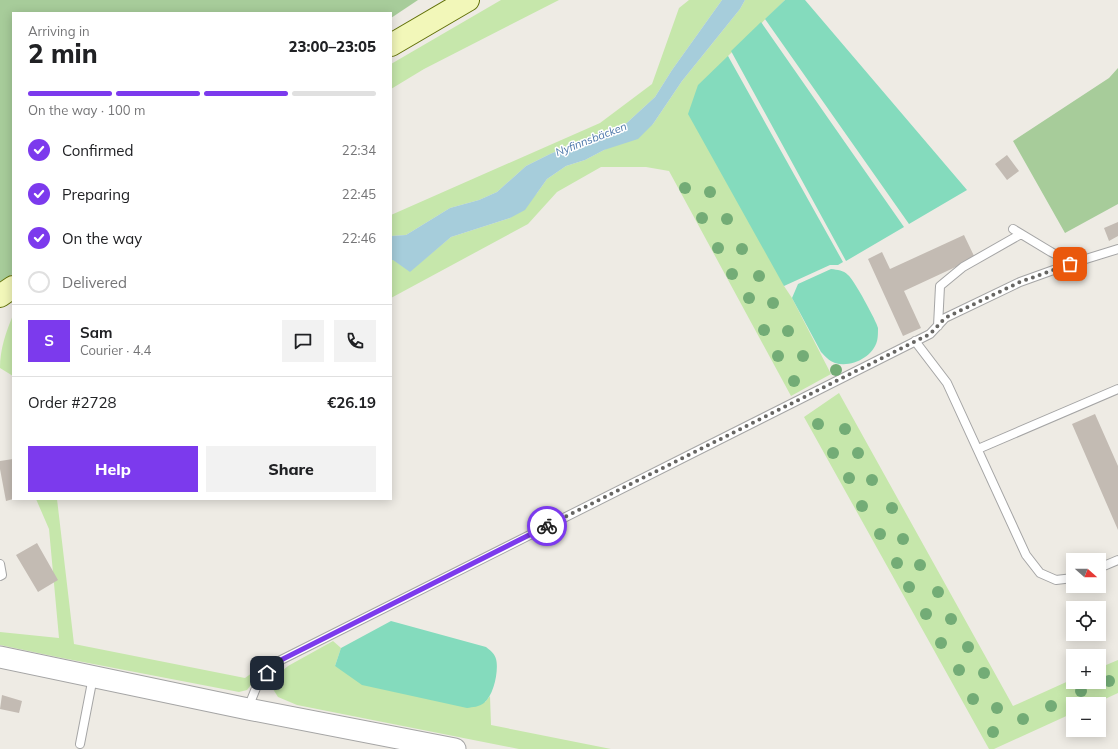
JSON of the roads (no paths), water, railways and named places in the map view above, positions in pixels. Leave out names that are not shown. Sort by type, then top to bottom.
[{"type":"main road","points":[[392,44],[468,0]]},
{"type":"main road","points":[[0,296],[12,288]]},
{"type":"street","points":[[0,656],[248,708],[455,749]]},
{"type":"lane","points":[[1013,229],[1072,263]]},
{"type":"lane","points":[[938,326],[940,286],[963,267],[1021,234]]},
{"type":"lane","points":[[248,708],[258,683],[275,663],[930,334],[945,318],[1020,282],[1072,263],[1118,250]]},
{"type":"lane","points":[[915,341],[947,383],[1026,555],[1040,573],[1056,580],[1066,579]]},
{"type":"lane","points":[[978,449],[1118,389]]},
{"type":"lane","points":[[1106,565],[1118,560]]},
{"type":"lane","points":[[0,564],[2,575],[0,576]]},
{"type":"lane","points":[[80,744],[93,676]]},
{"type":"water","points":[[722,0],[745,0],[740,9],[682,81],[653,124],[638,139],[604,150],[585,160],[566,166],[547,179],[525,210],[510,218],[451,237],[410,272],[392,260],[392,236],[406,235],[450,208],[479,200],[497,192],[526,166],[550,154],[577,143],[600,139],[618,131],[655,97],[672,70]]},
{"type":"water label","name":"Nyfinnsbäcken","points":[[591,139]]}]
